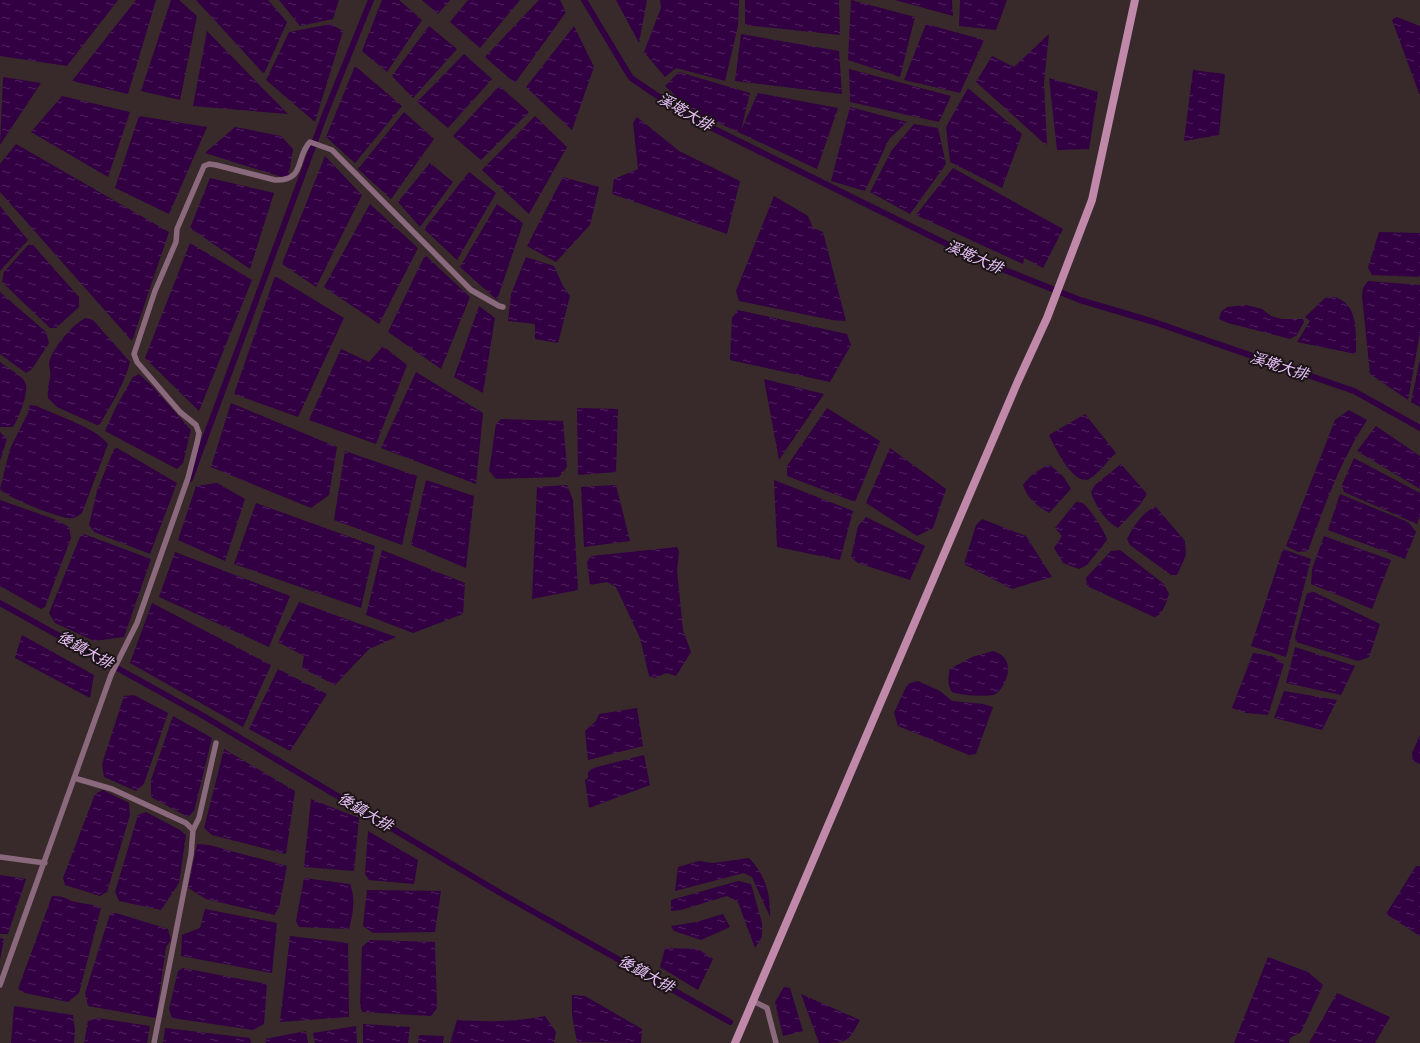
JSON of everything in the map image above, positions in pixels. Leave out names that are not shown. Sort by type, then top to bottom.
[{"type":"main road","points":[[735,1043],[1018,380],[1059,291],[1092,200],[1135,0]]},
{"type":"street","points":[[0,985],[45,863],[111,675],[137,623],[188,478],[197,443],[199,434],[196,425],[180,412],[137,362],[134,354],[156,291],[176,242],[177,229],[204,166],[209,164],[216,165],[275,180],[284,180],[294,175],[310,142],[332,150],[471,290],[503,307]]},
{"type":"street","points":[[154,1043],[191,855],[193,830],[199,818],[216,743]]},
{"type":"street","points":[[74,778],[132,798],[186,823],[193,830]]},
{"type":"street","points":[[0,856],[45,863]]},
{"type":"street","points":[[753,1001],[767,1008],[776,1043]]},
{"type":"water","points":[[0,0],[118,0],[67,66],[0,56]]},
{"type":"water","points":[[136,0],[156,0],[128,94],[72,81]]},
{"type":"water","points":[[171,0],[179,0],[197,16],[180,100],[141,91]]},
{"type":"water","points":[[196,0],[268,0],[287,22],[264,74]]},
{"type":"water","points":[[279,0],[339,0],[333,19],[300,26]]},
{"type":"water","points":[[382,0],[399,0],[422,20],[387,72],[362,51]]},
{"type":"water","points":[[422,0],[450,0],[438,14]]},
{"type":"water","points":[[468,0],[520,0],[480,48],[450,22]]},
{"type":"water","points":[[539,0],[560,0],[566,12],[515,83],[485,57]]},
{"type":"water","points":[[616,0],[647,0],[639,43]]},
{"type":"water","points":[[660,0],[739,0],[738,26],[725,81],[676,68],[665,77],[644,52],[661,8]]},
{"type":"water","points":[[745,0],[839,0],[840,35],[745,25]]},
{"type":"water","points":[[851,0],[915,17],[900,77],[848,60]]},
{"type":"water","points":[[895,0],[952,0],[953,16]]},
{"type":"water","points":[[960,0],[1007,0],[996,30],[959,26]]},
{"type":"water","points":[[1397,17],[1420,26],[1420,96],[1392,20]]},
{"type":"water","points":[[331,24],[343,31],[315,122],[266,80],[289,32]]},
{"type":"water","points":[[926,24],[984,40],[960,93],[904,80]]},
{"type":"water","points":[[429,26],[457,49],[413,98],[392,76]]},
{"type":"water","points":[[574,26],[594,67],[572,130],[526,87]]},
{"type":"water","points":[[207,31],[288,114],[193,106]]},
{"type":"water","points":[[741,34],[839,51],[842,94],[735,81]]},
{"type":"water","points":[[1049,34],[1044,82],[1047,146],[976,82],[992,56],[1014,67]]},
{"type":"water","points":[[464,54],[492,79],[448,128],[417,102]]},
{"type":"water","points":[[355,66],[402,106],[355,163],[326,137]]},
{"type":"water","points":[[849,69],[951,96],[939,122],[850,102]]},
{"type":"water","points":[[1193,70],[1225,74],[1219,135],[1184,141]]},
{"type":"water","points":[[679,72],[750,93],[741,130],[758,93],[838,108],[817,169],[689,109],[665,86]]},
{"type":"water","points":[[3,77],[41,83],[0,145]]},
{"type":"water","points":[[1049,78],[1098,92],[1089,149],[1057,150]]},
{"type":"water","points":[[499,86],[529,112],[481,160],[453,136]]},
{"type":"water","points":[[968,88],[1022,134],[1002,188],[950,162],[946,127]]},
{"type":"water","points":[[62,96],[130,112],[108,177],[31,132]]},
{"type":"water","points":[[850,107],[907,122],[889,139],[865,191],[831,181]]},
{"type":"water","points":[[404,112],[434,139],[391,199],[358,169]]},
{"type":"water","points":[[139,116],[207,127],[169,214],[115,188]]},
{"type":"water","points":[[535,116],[567,147],[529,214],[482,170]]},
{"type":"water","points":[[637,117],[679,151],[740,181],[727,234],[612,194],[614,179],[638,169],[633,123]]},
{"type":"water","points":[[914,124],[938,128],[946,164],[910,214],[870,192],[892,150]]},
{"type":"water","points":[[235,127],[281,136],[293,149],[288,179],[205,153]]},
{"type":"water","points":[[16,144],[169,232],[132,341],[0,192],[0,164]]},
{"type":"water","points":[[325,156],[362,195],[316,287],[282,264]]},
{"type":"water","points":[[430,163],[453,182],[420,227],[398,202]]},
{"type":"water","points":[[953,168],[1063,229],[1043,268],[1024,258],[1023,264],[916,215]]},
{"type":"water","points":[[469,172],[496,193],[457,260],[424,229]]},
{"type":"water","points":[[563,177],[599,187],[590,225],[556,262],[527,246]]},
{"type":"water","points":[[210,178],[274,193],[250,269],[190,228]]},
{"type":"water","points":[[774,196],[808,216],[813,228],[823,232],[846,321],[832,320],[739,301],[736,291]]},
{"type":"water","points":[[370,204],[418,248],[379,324],[324,287]]},
{"type":"water","points":[[497,204],[523,223],[497,300],[460,267]]},
{"type":"water","points":[[0,206],[28,240],[0,271]]},
{"type":"water","points":[[1379,232],[1420,233],[1420,277],[1372,275],[1368,268]]},
{"type":"water","points":[[190,243],[252,280],[199,411],[145,358]]},
{"type":"water","points":[[28,245],[33,245],[79,297],[79,307],[56,328],[50,328],[2,282],[4,272]]},
{"type":"water","points":[[425,255],[470,297],[441,369],[388,332]]},
{"type":"water","points":[[526,257],[554,266],[563,286],[570,296],[558,343],[535,339],[535,324],[508,321],[511,294]]},
{"type":"water","points":[[275,276],[344,318],[298,417],[234,394]]},
{"type":"water","points":[[1368,281],[1420,285],[1420,333],[1408,400],[1370,374],[1362,296],[1363,288]]},
{"type":"water","points":[[0,292],[46,332],[49,343],[32,369],[26,373],[0,354]]},
{"type":"water","points":[[1335,297],[1343,301],[1352,313],[1356,329],[1356,354],[1297,342],[1310,321],[1305,317],[1325,298]]},
{"type":"water","points":[[1246,305],[1262,309],[1271,316],[1282,319],[1303,319],[1304,322],[1297,335],[1290,339],[1228,323],[1219,319],[1221,312],[1227,307]]},
{"type":"water","points":[[479,306],[495,318],[483,393],[454,377]]},
{"type":"water","points":[[738,310],[847,334],[851,345],[830,382],[730,360],[732,318]]},
{"type":"water","points":[[86,318],[93,320],[130,362],[117,394],[100,424],[97,425],[57,407],[48,398],[50,375],[49,364],[51,358],[58,345],[69,331]]},
{"type":"water","points":[[383,346],[407,365],[376,444],[309,420],[341,349],[369,362]]},
{"type":"water","points":[[1420,359],[1420,407],[1411,402]]},
{"type":"water","points":[[0,362],[20,376],[25,382],[26,386],[23,405],[13,427],[0,427]]},
{"type":"water","points":[[416,372],[483,413],[476,484],[381,448]]},
{"type":"water","points":[[139,374],[151,385],[191,430],[183,463],[177,469],[105,431],[116,407],[133,377]]},
{"type":"water","points":[[764,379],[824,394],[779,460]]},
{"type":"water","points":[[231,403],[337,447],[329,495],[311,508],[211,467]]},
{"type":"water","points":[[30,405],[37,406],[85,427],[94,432],[108,444],[82,513],[76,517],[62,517],[43,510],[11,497],[0,489],[10,449],[28,413]]},
{"type":"water","points":[[577,408],[618,409],[616,472],[578,475]]},
{"type":"water","points":[[827,408],[880,441],[855,502],[787,476],[787,466]]},
{"type":"water","points":[[1349,410],[1367,420],[1341,468],[1308,551],[1298,552],[1286,546],[1335,420]]},
{"type":"water","points":[[1085,414],[1116,453],[1091,478],[1085,480],[1078,478],[1066,465],[1060,457],[1049,435]]},
{"type":"water","points":[[501,419],[563,421],[567,467],[559,477],[496,479],[489,471],[496,424]]},
{"type":"water","points":[[1376,426],[1420,456],[1420,489],[1357,451]]},
{"type":"water","points":[[0,432],[7,439],[0,461]]},
{"type":"water","points":[[117,448],[177,483],[150,554],[94,532],[89,525],[97,491],[114,449]]},
{"type":"water","points":[[890,448],[946,489],[933,528],[917,536],[866,503]]},
{"type":"water","points":[[345,451],[417,476],[402,545],[334,520]]},
{"type":"water","points":[[1354,458],[1420,493],[1420,516],[1417,524],[1344,492],[1342,485]]},
{"type":"water","points":[[1121,464],[1147,494],[1139,506],[1118,528],[1113,525],[1101,512],[1091,492],[1095,485]]},
{"type":"water","points":[[1050,465],[1063,476],[1071,489],[1049,513],[1030,498],[1023,485],[1028,478],[1042,468]]},
{"type":"water","points":[[426,480],[474,496],[466,568],[411,545]]},
{"type":"water","points":[[774,480],[853,511],[840,560],[777,547]]},
{"type":"water","points":[[217,483],[245,499],[225,561],[178,540],[196,486]]},
{"type":"water","points":[[567,485],[573,500],[578,590],[532,599],[537,487]]},
{"type":"water","points":[[616,485],[630,541],[584,547],[581,487]]},
{"type":"water","points":[[1340,494],[1408,522],[1416,532],[1405,559],[1328,530]]},
{"type":"water","points":[[0,500],[54,519],[69,527],[71,538],[45,607],[41,609],[0,586]]},
{"type":"water","points":[[1076,502],[1080,502],[1085,505],[1100,526],[1107,540],[1087,565],[1079,569],[1063,563],[1054,548],[1062,536],[1055,528]]},
{"type":"water","points":[[256,503],[375,546],[361,608],[234,564]]},
{"type":"water","points":[[1156,507],[1185,541],[1186,555],[1177,575],[1171,575],[1130,545],[1127,539],[1135,525],[1143,516],[1151,509]]},
{"type":"water","points":[[866,517],[925,546],[910,580],[858,563],[851,557],[858,526]]},
{"type":"water","points":[[982,519],[1026,536],[1052,577],[1012,589],[964,564],[976,525]]},
{"type":"water","points":[[84,534],[151,559],[124,637],[94,641],[55,623],[49,613],[80,537]]},
{"type":"water","points":[[1324,536],[1391,560],[1372,609],[1311,584],[1312,569]]},
{"type":"water","points":[[677,547],[679,551],[677,570],[683,630],[691,652],[676,676],[666,673],[656,678],[649,676],[640,638],[616,587],[607,582],[590,585],[587,562],[591,556]]},
{"type":"water","points":[[1283,549],[1311,559],[1286,657],[1251,646]]},
{"type":"water","points":[[382,550],[465,583],[463,614],[413,633],[366,615]]},
{"type":"water","points":[[1120,550],[1164,584],[1169,594],[1164,608],[1157,616],[1154,617],[1087,586],[1086,578],[1111,551]]},
{"type":"water","points":[[175,552],[290,596],[269,647],[159,597]]},
{"type":"water","points":[[1314,592],[1380,624],[1369,657],[1358,661],[1296,642],[1295,637],[1307,593]]},
{"type":"water","points":[[299,602],[396,637],[369,649],[335,685],[302,668],[304,656],[278,642]]},
{"type":"water","points":[[152,603],[271,665],[243,727],[130,663]]},
{"type":"water","points":[[22,635],[94,675],[90,698],[15,658]]},
{"type":"water","points":[[1295,647],[1355,666],[1341,695],[1286,683]]},
{"type":"water","points":[[993,651],[1003,657],[1008,667],[1007,676],[1003,686],[997,693],[984,696],[966,695],[952,692],[948,681],[950,669],[972,657]]},
{"type":"water","points":[[1253,653],[1272,656],[1284,664],[1268,715],[1246,713],[1232,708]]},
{"type":"water","points":[[278,669],[327,694],[290,751],[249,729]]},
{"type":"water","points":[[918,681],[940,691],[952,701],[983,704],[993,707],[976,754],[969,755],[898,726],[894,713],[906,687],[910,683]]},
{"type":"water","points":[[1284,691],[1337,700],[1322,730],[1274,718]]},
{"type":"water","points":[[134,695],[168,713],[144,784],[136,791],[104,777],[102,764],[124,696]]},
{"type":"water","points":[[637,708],[643,746],[588,760],[585,731],[596,721],[599,714]]},
{"type":"water","points":[[173,716],[212,738],[194,811],[188,817],[151,797],[151,780]]},
{"type":"water","points":[[1420,735],[1420,764],[1413,761],[1412,753]]},
{"type":"water","points":[[224,749],[295,791],[286,854],[212,835],[204,828]]},
{"type":"water","points":[[644,755],[650,785],[589,808],[585,780],[588,778],[588,772],[593,768]]},
{"type":"water","points":[[103,790],[129,803],[130,815],[107,892],[100,896],[65,885],[63,878],[95,794]]},
{"type":"water","points":[[311,799],[359,818],[354,871],[304,867]]},
{"type":"water","points":[[146,812],[180,830],[186,835],[179,883],[161,910],[119,901],[115,892],[138,815]]},
{"type":"water","points":[[368,831],[418,860],[414,884],[369,880],[365,874]]},
{"type":"water","points":[[197,844],[209,845],[287,866],[279,907],[274,915],[206,899],[188,888]]},
{"type":"water","points":[[749,858],[755,864],[766,885],[770,917],[752,877],[744,873],[675,891],[678,867],[699,861],[713,863]]},
{"type":"water","points":[[1416,866],[1420,866],[1420,936],[1386,914]]},
{"type":"water","points":[[0,875],[26,879],[8,934],[0,934]]},
{"type":"water","points":[[304,878],[350,884],[353,896],[353,912],[349,929],[299,927],[296,921]]},
{"type":"water","points":[[738,881],[751,884],[762,923],[762,937],[755,948],[738,902],[727,896],[681,910],[671,911],[671,900]]},
{"type":"water","points":[[367,890],[441,891],[435,932],[373,933],[363,926]]},
{"type":"water","points":[[52,896],[64,897],[73,901],[101,908],[79,993],[68,1002],[25,993],[18,989]]},
{"type":"water","points":[[205,909],[277,923],[272,973],[181,956],[182,935],[200,928]]},
{"type":"water","points":[[116,913],[168,929],[171,940],[166,947],[156,1018],[88,1006],[85,993],[110,914]]},
{"type":"water","points":[[723,914],[730,927],[701,940],[674,931],[671,926],[696,922]]},
{"type":"water","points":[[290,936],[348,943],[349,1017],[280,1022]]},
{"type":"water","points":[[0,938],[4,939],[0,960]]},
{"type":"water","points":[[370,940],[435,942],[437,1008],[431,1016],[362,1012],[360,1004],[362,947]]},
{"type":"water","points":[[665,948],[698,949],[713,959],[698,990],[660,967]]},
{"type":"water","points":[[1268,957],[1308,972],[1323,985],[1301,1032],[1290,1038],[1289,1043],[1234,1043]]},
{"type":"water","points":[[183,968],[267,984],[264,1024],[253,1030],[172,1018],[169,1009],[178,971]]},
{"type":"water","points":[[784,987],[790,988],[803,1031],[783,1036],[775,1002]]},
{"type":"water","points":[[1337,993],[1390,1017],[1375,1043],[1309,1043]]},
{"type":"water","points":[[801,994],[860,1020],[849,1037],[845,1040],[835,1043],[819,1043]]},
{"type":"water","points":[[572,995],[585,996],[642,1029],[641,1043],[577,1042],[572,1015]]},
{"type":"water","points":[[14,1006],[73,1015],[75,1030],[74,1043],[11,1043]]},
{"type":"water","points":[[545,1016],[556,1032],[554,1043],[450,1043],[457,1020],[501,1021]]},
{"type":"water","points":[[97,1018],[150,1026],[147,1043],[84,1043],[88,1021]]},
{"type":"water","points":[[363,1024],[410,1027],[408,1043],[363,1043]]},
{"type":"water","points":[[356,1026],[357,1043],[315,1043],[313,1033]]},
{"type":"water","points":[[165,1028],[250,1038],[251,1043],[163,1043]]},
{"type":"water","points":[[306,1031],[308,1043],[266,1043],[265,1039]]},
{"type":"water","points":[[419,1035],[444,1036],[443,1043],[418,1043]]},
{"type":"waterway","points":[[190,479],[325,114],[371,0]]},
{"type":"waterway","name":"溪墘大排","points":[[584,0],[631,78],[686,115],[977,259],[1080,300],[1154,322],[1354,391],[1420,428]]},
{"type":"waterway","name":"後鎮大排","points":[[0,603],[200,714],[502,894],[730,1022]]}]
